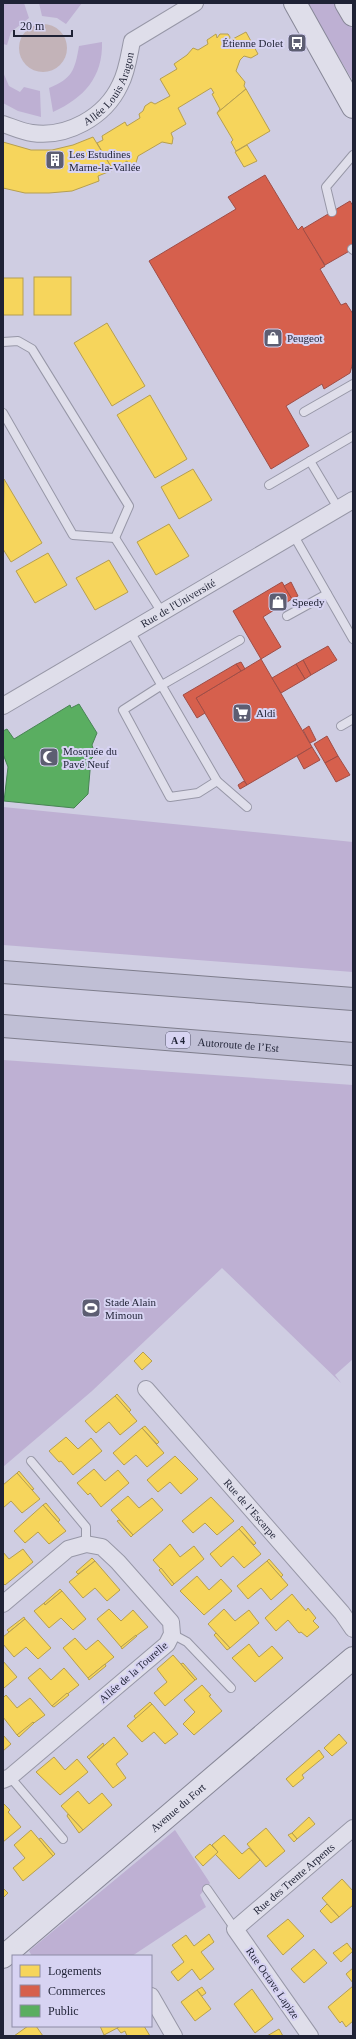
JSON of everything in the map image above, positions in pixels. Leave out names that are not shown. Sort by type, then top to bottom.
[{"type":"highway","points":[[3,972],[353,999]]},
{"type":"highway","name":"Autoroute de l’Est","points":[[3,1026],[353,1054]]},
{"type":"main road","points":[[295,3],[353,107]]},
{"type":"main road","points":[[346,3],[353,15]]},
{"type":"main road","name":"Avenue du Fort","points":[[3,1957],[353,1658]]},
{"type":"street","name":"Allée Louis Aragon","points":[[3,124],[32,133],[56,133],[84,123],[103,109],[120,86],[127,65],[132,41],[195,3]]},
{"type":"street","name":"Rue de l'Université","points":[[3,706],[161,611],[294,536],[353,500]]},
{"type":"street","name":"Rue de l’Escarpe","points":[[146,1389],[338,1607],[353,1629]]},
{"type":"street","points":[[3,1604],[68,1549],[86,1544]]},
{"type":"street","name":"Allée de la Tourelle","points":[[6,1779],[167,1644],[172,1634],[171,1622],[118,1562],[102,1547],[86,1544]]},
{"type":"street","name":"Rue des Trente Arpents","points":[[235,1929],[353,1828]]},
{"type":"street","name":"Rue Octave Lapize","points":[[235,1929],[310,2036]]},
{"type":"street","points":[[152,1998],[174,2036]]},
{"type":"lane","points":[[332,212],[326,187],[353,155]]},
{"type":"lane","points":[[3,342],[18,341],[32,349],[129,506],[115,538]]},
{"type":"lane","points":[[304,412],[353,384]]},
{"type":"lane","points":[[3,413],[73,535],[115,538]]},
{"type":"lane","points":[[269,485],[353,436]]},
{"type":"lane","points":[[310,461],[338,508]]},
{"type":"lane","points":[[294,536],[353,639]]},
{"type":"lane","points":[[115,538],[161,611]]},
{"type":"lane","points":[[287,616],[327,594]]},
{"type":"lane","points":[[130,631],[217,781],[247,807]]},
{"type":"lane","points":[[217,781],[198,793],[170,797],[123,710],[162,685],[240,640]]},
{"type":"lane","points":[[341,726],[353,719]]},
{"type":"lane","points":[[31,1461],[86,1527],[86,1544]]},
{"type":"lane","points":[[172,1634],[186,1642],[231,1688]]},
{"type":"lane","points":[[6,1779],[63,1839]]},
{"type":"lane","points":[[207,1889],[235,1929]]},
{"type":"shaded area","points":[[3,3],[24,3],[29,18],[11,32],[7,45],[3,44]]},
{"type":"shaded area","points":[[39,3],[82,3],[66,24],[57,18],[42,16]]},
{"type":"shaded area","points":[[306,3],[337,3],[353,30],[353,81]]},
{"type":"shaded area","points":[[38,24],[48,24],[57,28],[63,34],[66,39],[66,57],[57,68],[48,72],[38,72],[29,68],[23,62],[19,53],[19,43],[23,34],[29,28]]},
{"type":"shaded area","points":[[102,42],[99,66],[90,85],[74,100],[53,112],[49,88],[63,81],[71,73],[76,61],[79,46]]},
{"type":"shaded area","points":[[3,72],[9,86],[20,92],[24,87],[40,91],[41,117],[18,111],[3,103]]},
{"type":"shaded area","points":[[3,807],[353,842],[353,972],[3,945]]},
{"type":"shaded area","points":[[3,1060],[353,1085],[353,1359],[335,1375],[341,1383],[222,1268],[92,1391],[3,1467]]},
{"type":"shaded area","points":[[175,1830],[210,1883],[200,1895],[206,1907],[134,1955],[31,1955],[29,1951]]},
{"type":"building: Logements","points":[[246,32],[258,54],[251,58],[244,56],[240,60],[236,71],[245,82],[244,86],[246,89],[217,113],[220,109],[212,94],[214,93],[211,88],[178,108],[186,124],[171,133],[173,138],[172,144],[162,142],[138,156],[135,166],[128,164],[127,161],[113,170],[97,143],[103,140],[102,136],[125,122],[127,126],[140,118],[139,114],[143,111],[145,106],[151,102],[155,104],[170,96],[160,79],[177,69],[174,64],[187,55],[193,48],[198,50],[208,44],[207,40],[216,34],[217,38],[220,34],[228,34],[230,37],[229,41]]},
{"type":"building: Logements","points":[[246,89],[270,131],[236,151],[231,142],[233,140],[217,113]]},
{"type":"building: Logements","name":"Les Estudines Marne-la-Vallée","points":[[93,137],[113,170],[98,176],[99,181],[72,191],[49,193],[25,193],[3,188],[3,142],[31,150],[52,150],[73,145]]},
{"type":"building: Logements","points":[[247,145],[257,161],[244,167],[235,152]]},
{"type":"building: Logements","points":[[34,277],[71,277],[71,315],[34,315]]},
{"type":"building: Logements","points":[[3,278],[23,278],[23,315],[3,315]]},
{"type":"building: Logements","points":[[107,323],[145,386],[112,406],[74,343]]},
{"type":"building: Logements","points":[[150,395],[187,459],[155,478],[117,415]]},
{"type":"building: Logements","points":[[193,469],[212,500],[179,519],[161,487]]},
{"type":"building: Logements","points":[[4,479],[42,543],[11,562],[3,549]]},
{"type":"building: Logements","points":[[169,524],[189,556],[156,575],[137,542]]},
{"type":"building: Logements","points":[[48,553],[67,585],[35,603],[16,571]]},
{"type":"building: Logements","points":[[109,560],[128,592],[95,610],[76,578]]},
{"type":"building: Logements","points":[[143,1352],[152,1361],[142,1370],[134,1361]]},
{"type":"building: Logements","points":[[117,1394],[131,1410],[129,1412],[115,1396]]},
{"type":"building: Logements","points":[[115,1396],[137,1421],[120,1435],[109,1422],[96,1433],[85,1421]]},
{"type":"building: Logements","points":[[145,1426],[159,1442],[157,1444],[142,1428]]},
{"type":"building: Logements","points":[[142,1428],[164,1453],[147,1467],[136,1455],[124,1465],[113,1453]]},
{"type":"building: Logements","points":[[66,1437],[78,1449],[91,1438],[102,1451],[73,1475],[61,1461],[59,1462],[49,1451]]},
{"type":"building: Logements","points":[[175,1456],[198,1479],[181,1494],[170,1482],[158,1492],[147,1480]]},
{"type":"building: Logements","points":[[94,1469],[105,1481],[118,1470],[129,1483],[101,1507],[90,1493],[88,1495],[77,1483]]},
{"type":"building: Logements","points":[[19,1471],[34,1489],[31,1490],[17,1473]]},
{"type":"building: Logements","points":[[17,1473],[40,1499],[22,1513],[11,1501],[3,1508],[3,1485]]},
{"type":"building: Logements","points":[[128,1496],[139,1508],[152,1498],[163,1510],[133,1535],[111,1510]]},
{"type":"building: Logements","points":[[211,1497],[234,1521],[217,1535],[205,1523],[193,1533],[182,1521]]},
{"type":"building: Logements","points":[[46,1503],[60,1520],[58,1522],[43,1505]]},
{"type":"building: Logements","points":[[43,1505],[66,1531],[49,1544],[38,1532],[25,1543],[14,1531]]},
{"type":"building: Logements","points":[[119,1520],[133,1535],[131,1537],[117,1521]]},
{"type":"building: Logements","points":[[242,1526],[256,1543],[254,1545],[239,1529]]},
{"type":"building: Logements","points":[[239,1529],[261,1554],[244,1568],[233,1556],[221,1567],[210,1554]]},
{"type":"building: Logements","points":[[170,1544],[180,1557],[194,1546],[204,1559],[174,1584],[153,1560]]},
{"type":"building: Logements","points":[[23,1549],[33,1562],[5,1585],[3,1583],[3,1552],[9,1559]]},
{"type":"building: Logements","points":[[92,1558],[95,1561],[78,1574],[76,1572]]},
{"type":"building: Logements","points":[[269,1559],[283,1575],[281,1577],[267,1561]]},
{"type":"building: Logements","points":[[95,1561],[120,1590],[107,1601],[95,1588],[83,1598],[69,1582]]},
{"type":"building: Logements","points":[[267,1561],[288,1585],[271,1600],[261,1588],[248,1599],[237,1586]]},
{"type":"building: Logements","points":[[161,1568],[174,1584],[172,1586],[159,1570]]},
{"type":"building: Logements","points":[[197,1576],[209,1590],[221,1579],[232,1591],[204,1615],[180,1591]]},
{"type":"building: Logements","points":[[60,1589],[62,1591],[45,1605],[44,1603]]},
{"type":"building: Logements","points":[[62,1591],[86,1619],[73,1630],[61,1618],[49,1628],[34,1611],[44,1603],[45,1605]]},
{"type":"building: Logements","points":[[292,1594],[306,1611],[308,1608],[316,1618],[313,1621],[319,1627],[307,1637],[301,1632],[299,1633],[288,1620],[276,1631],[265,1618]]},
{"type":"building: Logements","points":[[109,1609],[121,1621],[133,1610],[148,1627],[121,1647],[97,1619]]},
{"type":"building: Logements","points":[[224,1609],[235,1621],[249,1610],[259,1623],[230,1648],[208,1624]]},
{"type":"building: Logements","points":[[24,1617],[25,1619],[9,1632],[7,1630]]},
{"type":"building: Logements","points":[[25,1619],[51,1648],[38,1659],[26,1647],[14,1657],[3,1644],[3,1637]]},
{"type":"building: Logements","points":[[216,1633],[230,1648],[227,1650],[214,1635]]},
{"type":"building: Logements","points":[[136,1635],[137,1636],[122,1649],[121,1647]]},
{"type":"building: Logements","points":[[75,1638],[86,1650],[98,1640],[114,1657],[88,1678],[63,1648]]},
{"type":"building: Logements","points":[[249,1644],[259,1657],[272,1646],[283,1658],[255,1682],[232,1658]]},
{"type":"building: Logements","points":[[173,1655],[195,1680],[165,1706],[154,1693],[167,1682],[157,1669]]},
{"type":"building: Logements","points":[[3,1661],[17,1677],[4,1688],[3,1687]]},
{"type":"building: Logements","points":[[183,1663],[197,1679],[195,1680],[181,1664]]},
{"type":"building: Logements","points":[[105,1664],[106,1666],[89,1680],[88,1678]]},
{"type":"building: Logements","points":[[40,1668],[51,1680],[64,1668],[79,1685],[52,1706],[28,1678]]},
{"type":"building: Logements","points":[[202,1685],[222,1711],[194,1735],[183,1724],[195,1712],[184,1700]]},
{"type":"building: Logements","points":[[67,1693],[69,1695],[54,1707],[52,1706]]},
{"type":"building: Logements","points":[[6,1695],[17,1708],[30,1698],[45,1715],[17,1735],[3,1717],[3,1698]]},
{"type":"building: Logements","points":[[150,1702],[152,1704],[136,1719],[134,1716]]},
{"type":"building: Logements","points":[[152,1704],[178,1734],[165,1744],[154,1732],[142,1742],[127,1726]]},
{"type":"building: Logements","points":[[33,1722],[34,1723],[19,1737],[17,1735]]},
{"type":"building: Logements","points":[[339,1734],[347,1743],[332,1756],[324,1748]]},
{"type":"building: Logements","points":[[3,1735],[11,1744],[3,1751]]},
{"type":"building: Logements","points":[[114,1737],[128,1754],[116,1764],[126,1778],[113,1788],[89,1759]]},
{"type":"building: Logements","points":[[103,1743],[104,1745],[89,1759],[87,1757]]},
{"type":"building: Logements","points":[[319,1750],[324,1757],[302,1775],[304,1778],[293,1787],[286,1779]]},
{"type":"building: Logements","points":[[54,1757],[65,1770],[77,1759],[88,1772],[60,1795],[36,1772]]},
{"type":"building: Logements","points":[[78,1791],[89,1804],[102,1793],[112,1805],[83,1830],[61,1806]]},
{"type":"building: Logements","points":[[3,1803],[10,1810],[8,1812],[21,1827],[3,1842]]},
{"type":"building: Logements","points":[[68,1814],[83,1830],[79,1833],[67,1816]]},
{"type":"building: Logements","points":[[309,1817],[315,1824],[297,1839],[292,1833]]},
{"type":"building: Logements","points":[[266,1828],[285,1851],[266,1867],[247,1844]]},
{"type":"building: Logements","points":[[31,1830],[53,1856],[23,1881],[13,1868],[25,1858],[14,1845]]},
{"type":"building: Logements","points":[[292,1833],[297,1839],[294,1842],[288,1835]]},
{"type":"building: Logements","points":[[224,1835],[242,1854],[249,1848],[260,1860],[239,1879],[215,1854],[218,1852],[212,1845]]},
{"type":"building: Logements","points":[[41,1838],[55,1854],[53,1856],[39,1839]]},
{"type":"building: Logements","points":[[210,1844],[218,1852],[203,1866],[195,1857]]},
{"type":"building: Logements","points":[[342,1879],[353,1891],[353,1905],[339,1917],[322,1898]]},
{"type":"building: Logements","points":[[3,1888],[8,1893],[3,1898]]},
{"type":"building: Logements","points":[[327,1904],[339,1917],[331,1923],[320,1911]]},
{"type":"building: Logements","points":[[288,1919],[304,1936],[283,1955],[267,1936]]},
{"type":"building: Logements","points":[[209,1934],[214,1942],[201,1952],[214,1969],[200,1980],[192,1969],[178,1981],[171,1972],[184,1962],[172,1945],[186,1935],[194,1946]]},
{"type":"building: Logements","points":[[347,1943],[353,1951],[341,1962],[333,1953]]},
{"type":"building: Logements","points":[[314,1949],[327,1963],[304,1983],[291,1969]]},
{"type":"building: Logements","points":[[353,1968],[353,1983],[346,1974]]},
{"type":"building: Logements","points":[[353,1986],[353,2021],[346,2027],[342,2021],[340,2023],[328,2007]]},
{"type":"building: Logements","points":[[202,1987],[206,1993],[202,1996],[197,1990]]},
{"type":"building: Logements","points":[[252,1989],[273,2019],[255,2033],[234,2004]]},
{"type":"building: Logements","points":[[197,1990],[211,2009],[195,2021],[181,2002]]},
{"type":"building: Logements","points":[[27,2027],[37,2027],[43,2036],[14,2036]]},
{"type":"building: Logements","points":[[100,2027],[119,2027],[104,2035]]},
{"type":"building: Logements","points":[[145,2027],[150,2036],[127,2036],[125,2031],[121,2033],[117,2028]]},
{"type":"building: Logements","points":[[279,2029],[283,2036],[267,2036]]},
{"type":"building: Commerces","name":"Peugeot","points":[[265,175],[298,230],[302,226],[325,266],[320,269],[341,305],[346,303],[353,314],[353,362],[350,373],[324,389],[322,384],[286,406],[309,446],[271,469],[149,261],[236,209],[228,197]]},
{"type":"building: Commerces","points":[[350,201],[353,206],[353,249],[325,265],[303,229]]},
{"type":"building: Commerces","points":[[282,582],[292,599],[263,617],[281,647],[261,659],[233,611]]},
{"type":"building: Commerces","points":[[291,582],[298,596],[292,599],[284,586]]},
{"type":"building: Commerces","points":[[328,646],[337,660],[311,675],[303,660]]},
{"type":"building: Commerces","points":[[261,659],[312,747],[247,785],[196,698]]},
{"type":"building: Commerces","points":[[303,660],[311,675],[305,679],[296,664]]},
{"type":"building: Commerces","points":[[241,662],[245,669],[241,671],[236,664]]},
{"type":"building: Commerces","points":[[236,664],[241,671],[196,698],[205,713],[197,718],[183,695]]},
{"type":"building: Commerces","points":[[296,664],[305,679],[281,693],[272,678]]},
{"type":"building: Commerces","points":[[309,726],[316,740],[310,743],[303,730]]},
{"type":"building: Commerces","points":[[327,736],[338,756],[325,763],[314,744]]},
{"type":"building: Commerces","points":[[312,747],[320,760],[304,769],[297,756]]},
{"type":"building: Commerces","points":[[338,756],[350,775],[336,782],[325,763]]},
{"type":"building: Commerces","points":[[244,781],[247,785],[240,789],[238,785]]},
{"type":"building: Public","name":"Mosquée du Pavé Neuf","points":[[79,704],[97,733],[92,745],[95,755],[91,759],[88,794],[74,808],[4,801],[8,767],[3,754],[3,731],[7,729],[14,739],[70,705],[71,708]]},
{"type":"place","name":"Étienne Dolet","points":[[297,43]]},
{"type":"place","name":"Les Estudines Marne-la-Vallée","points":[[55,160]]},
{"type":"place","name":"Peugeot","points":[[273,338]]},
{"type":"place","name":"Speedy","points":[[278,602]]},
{"type":"place","name":"Aldi","points":[[242,713]]},
{"type":"place","name":"Mosquée du Pavé Neuf","points":[[49,757]]},
{"type":"place","name":"Stade Alain Mimoun","points":[[91,1308]]}]
